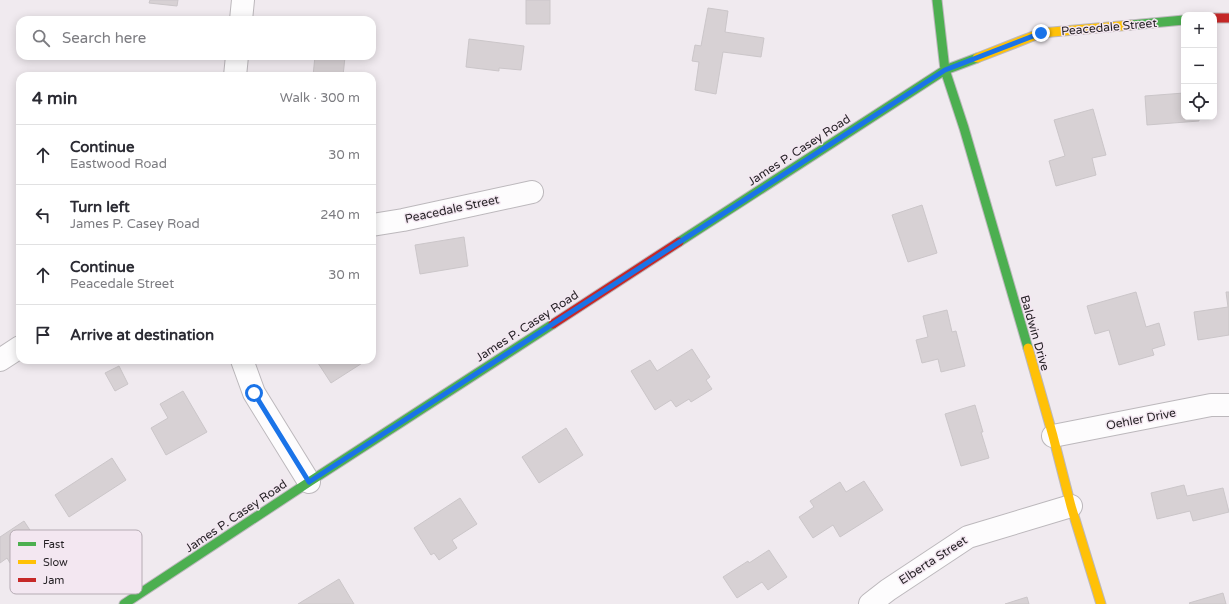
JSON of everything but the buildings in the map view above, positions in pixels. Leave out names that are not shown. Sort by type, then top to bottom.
[{"type":"main road","name":"Baldwin Drive","points":[[937,0],[945,70],[964,128],[1100,604]]},
{"type":"main road","points":[[1217,18],[1229,18]]},
{"type":"main road","name":"Peacedale Street","points":[[945,70],[1041,33],[1181,20]]},
{"type":"main road","name":"James P. Casey Road","points":[[142,592],[309,482],[945,70]]},
{"type":"main road","name":"James P. Casey Road","points":[[124,604],[139,594]]},
{"type":"street","points":[[241,16],[243,0]]},
{"type":"street","points":[[235,72],[237,60]]},
{"type":"street","name":"Peacedale Street","points":[[376,224],[403,220],[532,192]]},
{"type":"street","points":[[0,360],[16,350]]},
{"type":"street","points":[[243,364],[254,393],[309,482]]},
{"type":"street","name":"Oehler Drive","points":[[1052,436],[1210,405],[1229,405]]},
{"type":"street","name":"Elberta Street","points":[[870,604],[888,590],[968,537],[1071,506]]},
{"type":"traffic: fast","points":[[937,0],[945,70],[964,128],[1028,348]]},
{"type":"traffic: fast","points":[[1131,25],[1181,20]]},
{"type":"traffic: fast","points":[[679,242],[945,70],[977,58]]},
{"type":"traffic: fast","points":[[142,592],[553,324]]},
{"type":"traffic: fast","points":[[124,604],[139,594]]},
{"type":"traffic: slow","points":[[977,58],[1041,33],[1131,25]]},
{"type":"traffic: slow","points":[[1028,348],[1071,506],[1101,604]]},
{"type":"traffic: jam","points":[[1217,18],[1229,18]]},
{"type":"traffic: jam","points":[[553,324],[679,242]]},
{"type":"route","points":[[254,393],[309,482],[945,70],[1041,33]]}]
